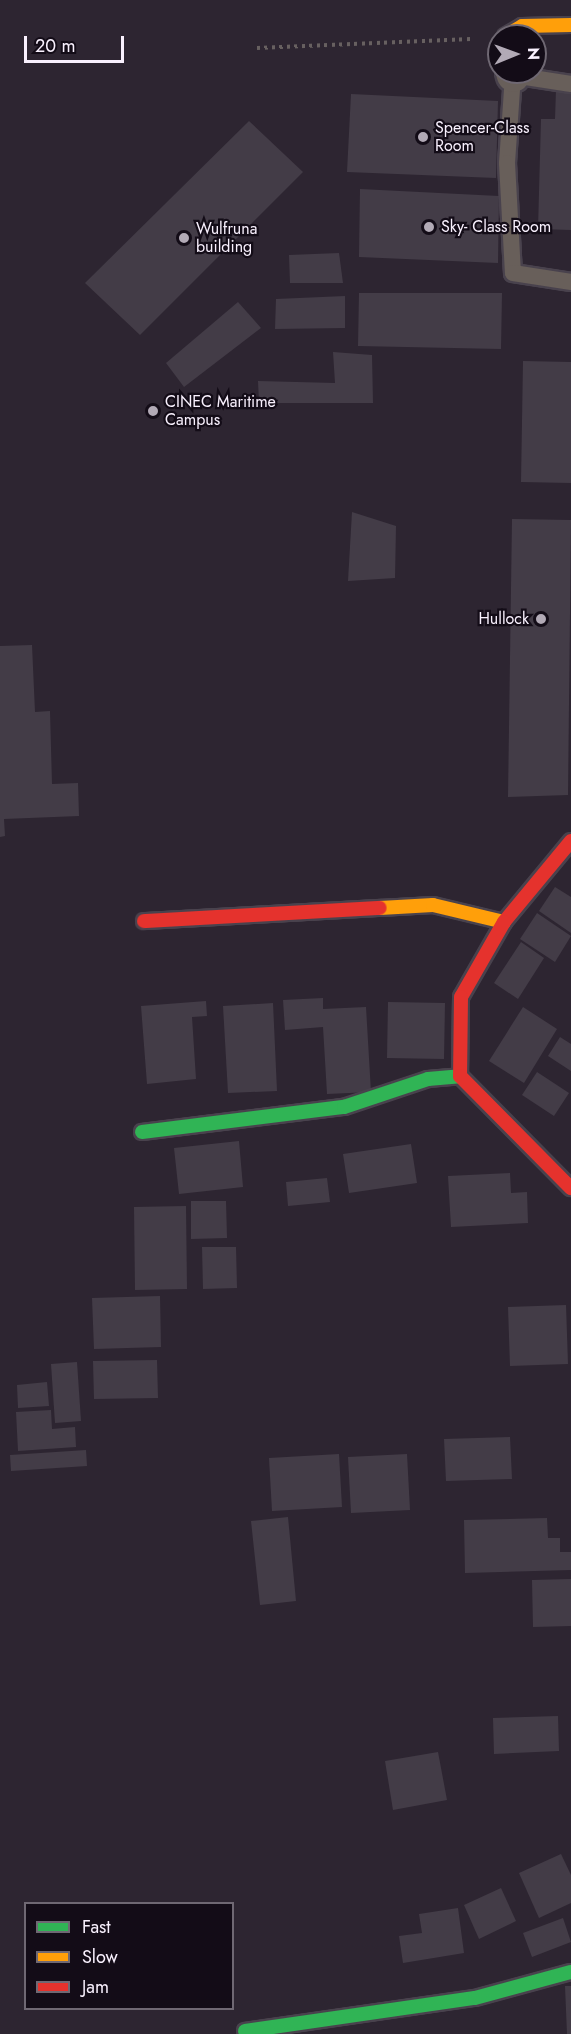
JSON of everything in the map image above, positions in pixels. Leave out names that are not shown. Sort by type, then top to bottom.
[{"type":"street","points":[[547,25],[571,25]]},
{"type":"street","points":[[566,856],[504,921],[461,996],[460,1076],[571,1188]]},
{"type":"street","points":[[144,921],[433,905],[504,921]]},
{"type":"street","points":[[142,1132],[344,1107],[428,1079],[460,1076]]},
{"type":"street","points":[[245,2031],[475,1998],[571,1972]]},
{"type":"lane","points":[[547,80],[571,84]]},
{"type":"lane","points":[[512,84],[507,163],[513,273],[571,282]]},
{"type":"path","points":[[257,48],[477,39]]},
{"type":"building","points":[[556,89],[571,90],[571,230],[538,229],[541,119],[555,119]]},
{"type":"building","name":"Spencer-Class Room","points":[[351,94],[498,101],[496,178],[347,172]]},
{"type":"building","name":"Wulfruna building","points":[[249,121],[303,172],[140,335],[85,283]]},
{"type":"building","name":"Sky- Class Room","points":[[360,189],[499,196],[498,263],[359,257]]},
{"type":"building","points":[[339,253],[343,283],[290,283],[289,255]]},
{"type":"building","points":[[359,293],[502,293],[501,349],[358,346]]},
{"type":"building","points":[[345,296],[345,328],[275,329],[276,299]]},
{"type":"building","points":[[238,302],[261,328],[184,387],[166,363]]},
{"type":"building","points":[[333,352],[372,355],[373,403],[259,403],[258,381],[335,383]]},
{"type":"building","points":[[523,361],[571,362],[571,483],[521,482]]},
{"type":"building","points":[[352,512],[396,526],[395,578],[348,581]]},
{"type":"building","name":"Hullock","points":[[512,519],[571,520],[568,795],[508,797]]},
{"type":"building","points":[[32,645],[35,712],[50,711],[52,784],[78,783],[79,816],[4,819],[5,836],[0,837],[0,646]]},
{"type":"building","points":[[555,887],[571,897],[571,933],[539,911]]},
{"type":"building","points":[[537,913],[571,936],[555,962],[520,939]]},
{"type":"building","points":[[521,942],[544,958],[518,999],[494,983]]},
{"type":"building","points":[[323,998],[323,1009],[366,1007],[371,1092],[327,1094],[323,1027],[285,1030],[283,1000]]},
{"type":"building","points":[[206,1001],[207,1016],[192,1017],[196,1079],[147,1084],[141,1006]]},
{"type":"building","points":[[388,1002],[445,1003],[444,1059],[387,1058]]},
{"type":"building","points":[[273,1003],[277,1091],[228,1093],[223,1006]]},
{"type":"building","points":[[523,1007],[557,1029],[524,1083],[489,1061]]},
{"type":"building","points":[[560,1037],[571,1044],[571,1071],[548,1056]]},
{"type":"building","points":[[537,1072],[569,1093],[554,1116],[522,1095]]},
{"type":"building","points":[[239,1141],[243,1187],[179,1194],[174,1148]]},
{"type":"building","points":[[411,1144],[417,1183],[349,1193],[343,1154]]},
{"type":"building","points":[[510,1173],[511,1193],[527,1192],[528,1223],[451,1227],[448,1176]]},
{"type":"building","points":[[327,1178],[330,1202],[288,1206],[286,1182]]},
{"type":"building","points":[[191,1201],[226,1201],[227,1238],[191,1239]]},
{"type":"building","points":[[186,1206],[187,1289],[135,1290],[134,1207]]},
{"type":"building","points":[[202,1247],[236,1247],[237,1288],[203,1289]]},
{"type":"building","points":[[160,1296],[161,1347],[94,1349],[92,1298]]},
{"type":"building","points":[[566,1305],[568,1364],[510,1366],[508,1307]]},
{"type":"building","points":[[157,1360],[158,1398],[94,1399],[93,1361]]},
{"type":"building","points":[[77,1362],[81,1421],[55,1423],[51,1364]]},
{"type":"building","points":[[47,1382],[49,1406],[18,1408],[17,1385]]},
{"type":"building","points":[[51,1410],[52,1429],[75,1427],[76,1447],[18,1451],[16,1412]]},
{"type":"building","points":[[510,1437],[512,1479],[446,1481],[444,1439]]},
{"type":"building","points":[[86,1450],[87,1466],[11,1471],[10,1455]]},
{"type":"building","points":[[339,1454],[342,1507],[272,1511],[269,1458]]},
{"type":"building","points":[[407,1454],[410,1510],[351,1513],[348,1457]]},
{"type":"building","points":[[288,1517],[296,1601],[260,1605],[251,1521]]},
{"type":"building","points":[[547,1518],[548,1538],[560,1538],[560,1552],[571,1552],[571,1570],[465,1573],[464,1520]]},
{"type":"building","points":[[571,1579],[571,1626],[533,1627],[532,1580]]},
{"type":"building","points":[[558,1716],[559,1751],[494,1754],[493,1718]]},
{"type":"building","points":[[438,1752],[447,1800],[393,1810],[385,1761]]},
{"type":"building","points":[[561,1854],[571,1875],[571,1903],[539,1918],[519,1873]]},
{"type":"building","points":[[501,1888],[516,1921],[479,1939],[464,1905]]},
{"type":"building","points":[[458,1908],[464,1953],[403,1963],[399,1936],[422,1933],[419,1914]]},
{"type":"building","points":[[563,1918],[571,1942],[532,1957],[523,1933]]},
{"type":"building","points":[[565,1986],[571,1986],[571,2034],[567,2034]]},
{"type":"traffic: fast","points":[[142,1132],[344,1107],[428,1079],[460,1076]]},
{"type":"traffic: fast","points":[[245,2031],[475,1998],[571,1972]]},
{"type":"traffic: slow","points":[[547,25],[571,25]]},
{"type":"traffic: slow","points":[[380,908],[433,905],[504,922]]},
{"type":"traffic: jam","points":[[571,841],[504,922],[461,997],[460,1076],[571,1188]]},
{"type":"traffic: jam","points":[[144,921],[380,908]]},
{"type":"place","name":"Spencer-Class Room","points":[[423,137]]},
{"type":"place","name":"Sky- Class Room","points":[[429,227]]},
{"type":"place","name":"Wulfruna building","points":[[184,238]]},
{"type":"place","name":"CINEC Maritime Campus","points":[[153,411]]},
{"type":"place","name":"Hullock","points":[[541,619]]}]
